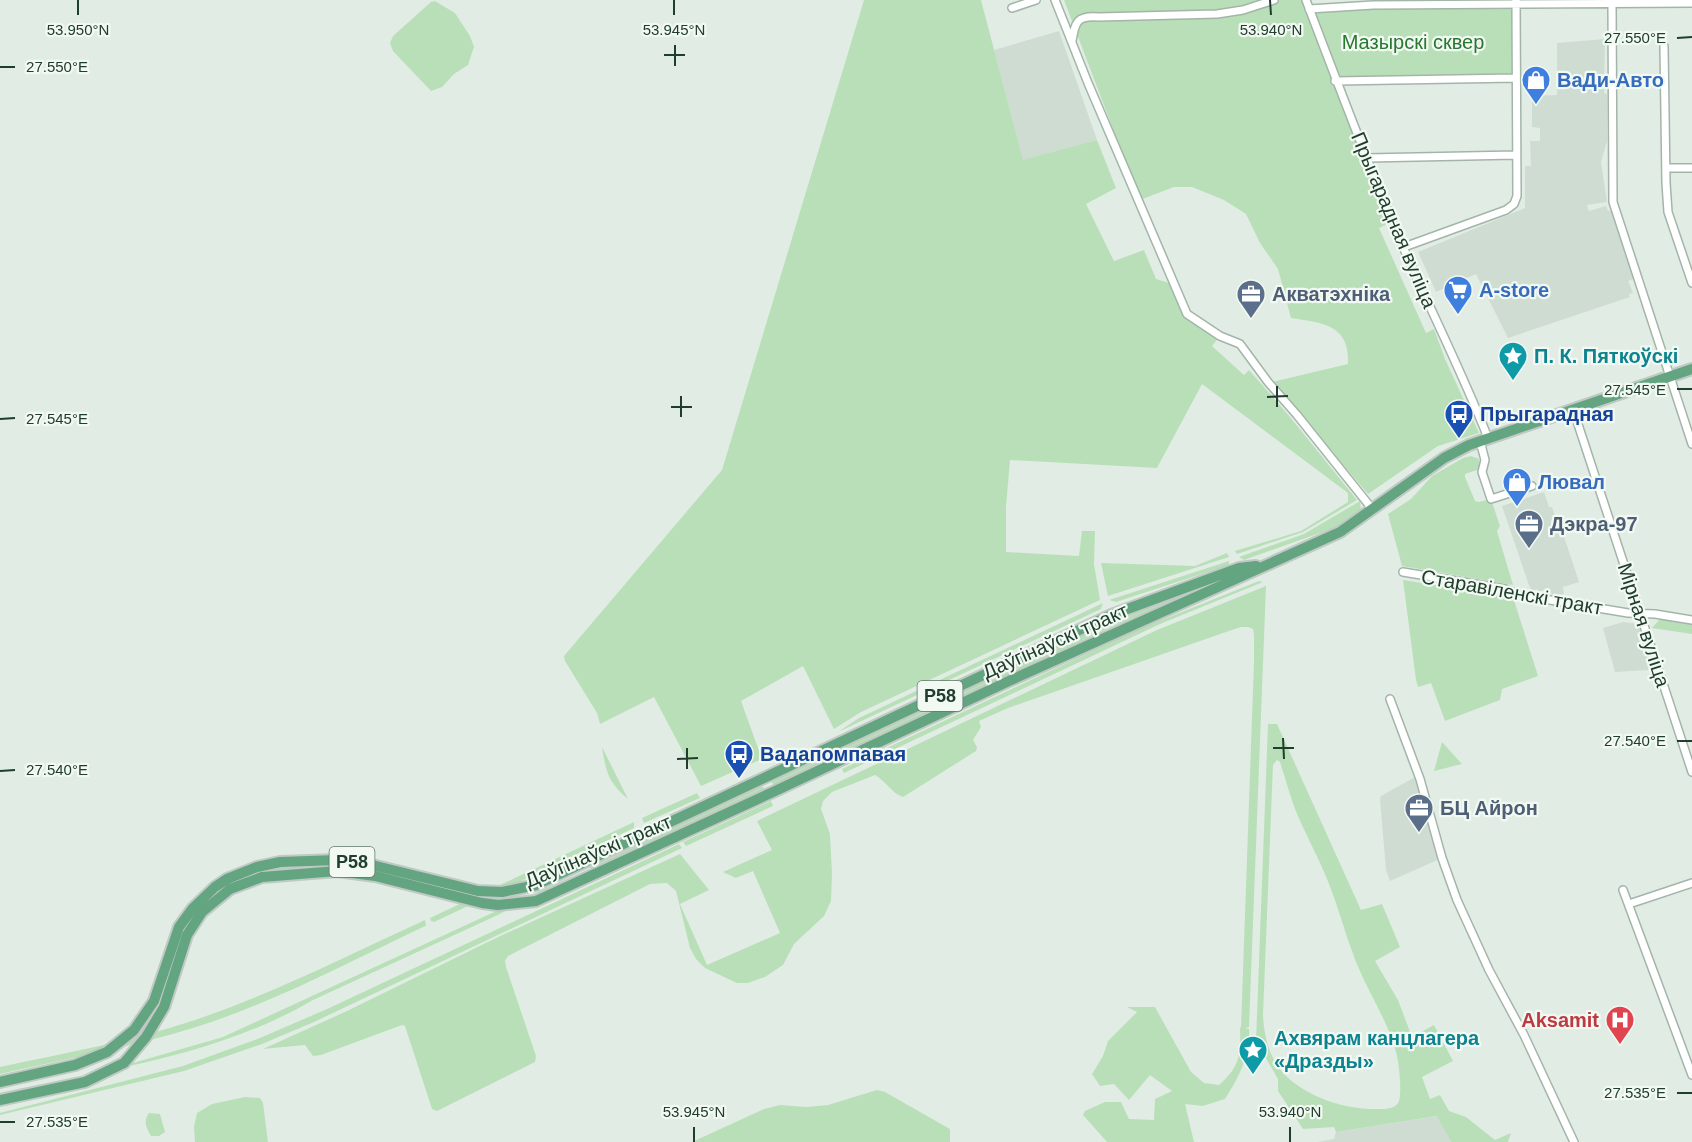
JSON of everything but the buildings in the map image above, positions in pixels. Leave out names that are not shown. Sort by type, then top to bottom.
[{"type":"main road","name":"Даўгінаўскі тракт","points":[[0,1100],[85,1082],[124,1063],[146,1037],[164,1007],[187,935],[202,912],[230,889],[262,877],[337,871],[375,876],[482,903],[498,905],[536,901],[1009,681],[1340,532],[1444,458],[1484,439],[1692,369]]},
{"type":"main road","name":"Даўгінаўскі тракт","points":[[0,1082],[75,1065],[107,1053],[134,1030],[154,1001],[179,927],[193,908],[227,879],[257,867],[280,862],[337,860],[376,866],[478,891],[502,892],[537,885],[1112,615],[1239,568],[1266,564]]},
{"type":"main road","points":[[582,865],[589,878]]},
{"type":"street","points":[[1012,8],[1036,0]]},
{"type":"street","points":[[1055,0],[1187,315],[1220,336],[1240,344],[1268,382],[1298,415],[1373,510]]},
{"type":"street","points":[[1072,41],[1074,28],[1085,16],[1217,14],[1243,10],[1274,0]]},
{"type":"street","name":"Прыгарадная вуліца","points":[[1306,0],[1335,81],[1484,439],[1485,460],[1482,472],[1491,499],[1532,486]]},
{"type":"street","points":[[1310,9],[1373,2],[1692,3]]},
{"type":"street","points":[[1404,248],[1506,210],[1514,204],[1517,196],[1516,2]]},
{"type":"street","points":[[1612,4],[1613,202],[1692,444]]},
{"type":"street","points":[[1664,46],[1668,212],[1692,283]]},
{"type":"street","points":[[1335,81],[1516,78]]},
{"type":"street","points":[[1367,158],[1516,155]]},
{"type":"street","points":[[1666,168],[1692,168]]},
{"type":"street","name":"Мірная вуліца","points":[[1573,409],[1692,772]]},
{"type":"street","name":"Старавіленскі тракт","points":[[1403,573],[1505,589],[1520,595],[1692,620]]},
{"type":"street","points":[[1390,699],[1420,779],[1442,858],[1457,900],[1574,1142]]},
{"type":"street","points":[[1629,904],[1692,883]]},
{"type":"street","points":[[1623,890],[1692,1075]]},
{"type":"shaded area","points":[[1059,31],[1097,140],[1023,161],[994,50]]},
{"type":"shaded area","points":[[1605,39],[1604,93],[1607,94],[1607,141],[1601,162],[1607,202],[1587,205],[1589,211],[1606,206],[1608,211],[1611,210],[1634,279],[1628,281],[1633,293],[1629,294],[1630,297],[1508,338],[1476,274],[1436,292],[1418,252],[1525,208],[1525,166],[1531,166],[1530,141],[1540,141],[1540,128],[1532,127],[1532,96],[1557,95],[1557,43]]},
{"type":"shaded area","points":[[1544,492],[1549,507],[1552,507],[1555,516],[1557,515],[1579,582],[1563,587],[1564,594],[1553,597],[1547,589],[1538,592],[1537,589],[1531,591],[1502,506]]},
{"type":"shaded area","points":[[1623,622],[1638,624],[1653,668],[1615,672],[1603,628]]},
{"type":"shaded area","points":[[1418,774],[1442,858],[1390,881],[1386,870],[1380,799],[1381,796]]},
{"type":"shaded area","points":[[1438,1116],[1451,1142],[1317,1142],[1334,1139],[1336,1132]]},
{"type":"green space","points":[[864,0],[981,0],[1023,160],[1097,140],[1116,188],[1086,204],[1114,261],[1144,250],[1156,279],[1176,285],[1187,314],[1220,336],[1212,346],[1244,375],[1249,370],[1357,500],[1303,532],[1237,554],[1235,551],[1301,531],[1348,502],[1348,493],[1202,384],[1157,468],[1010,460],[1006,507],[1006,552],[1079,556],[1082,531],[1095,531],[1094,564],[1100,600],[861,712],[834,729],[803,666],[741,701],[762,759],[701,786],[654,697],[600,724],[597,713],[564,656],[722,470]]},
{"type":"green space","name":"Мазырскі сквер","points":[[1064,0],[1305,0],[1309,10],[1516,4],[1516,78],[1335,81],[1392,222],[1379,228],[1426,333],[1434,329],[1445,359],[1479,433],[1438,446],[1368,494],[1272,382],[1348,364],[1344,341],[1339,333],[1323,324],[1291,318],[1278,269],[1260,243],[1246,214],[1224,200],[1192,187],[1174,187],[1140,200]]},
{"type":"green space","points":[[435,1],[455,13],[470,36],[474,47],[468,65],[454,74],[442,87],[431,91],[393,51],[390,43],[393,36]]},
{"type":"green space","points":[[1471,456],[1479,459],[1480,469],[1465,474],[1465,477],[1475,501],[1491,499],[1500,526],[1497,531],[1513,585],[1402,566],[1388,514],[1411,499],[1432,476],[1463,458]]},
{"type":"green space","points":[[1360,501],[1361,512],[1334,528],[1244,560],[1239,557],[1304,534]]},
{"type":"green space","points":[[1227,553],[1229,557],[1108,596],[1101,563],[1195,566]]},
{"type":"green space","points":[[1229,561],[1226,566],[1116,602],[1109,600]]},
{"type":"green space","points":[[1238,574],[1111,627],[774,786],[771,781],[1104,625]]},
{"type":"green space","points":[[1403,580],[1513,597],[1538,676],[1502,689],[1500,700],[1445,721],[1431,683],[1418,687]]},
{"type":"green space","points":[[1259,581],[1263,582],[1160,624],[844,773],[842,769],[1137,630]]},
{"type":"green space","points":[[1266,586],[1249,1027],[1245,1028],[1249,1029],[1248,1048],[1239,1074],[1225,1099],[1203,1106],[1185,1104],[1194,1142],[1107,1142],[1083,1115],[1085,1111],[1105,1102],[1121,1102],[1129,1119],[1154,1120],[1155,1099],[1172,1091],[1150,1075],[1129,1100],[1114,1084],[1100,1086],[1092,1074],[1103,1056],[1108,1041],[1137,1012],[1127,1007],[1155,1007],[1191,1072],[1204,1083],[1219,1085],[1238,1060],[1254,661],[1253,629],[1248,627],[1226,632],[1008,708],[979,721],[981,727],[973,740],[977,747],[976,751],[903,797],[875,775],[832,792],[823,801],[821,809],[830,834],[831,901],[824,916],[794,944],[783,965],[765,977],[748,983],[737,983],[705,968],[690,948],[676,891],[667,883],[650,884],[508,956],[505,961],[506,967],[536,1056],[535,1062],[437,1111],[432,1109],[405,1026],[402,1025],[321,1055],[313,1056],[305,1045],[263,1049],[347,1011],[496,938],[680,854],[709,890],[680,904],[707,965],[780,933],[753,871],[736,878],[723,872],[772,850],[757,821],[1157,630]]},
{"type":"green space","points":[[1103,603],[1101,609],[838,732],[859,718]]},
{"type":"green space","points":[[1660,619],[1692,624],[1692,634],[1652,628]]},
{"type":"green space","points":[[1268,724],[1277,724],[1361,910],[1382,904],[1400,947],[1375,961],[1398,1000],[1412,1037],[1434,1025],[1453,1061],[1422,1077],[1430,1099],[1440,1095],[1449,1111],[1466,1117],[1495,1140],[1511,1133],[1508,1142],[1451,1142],[1437,1116],[1336,1132],[1334,1127],[1303,1129],[1278,1091],[1278,1079],[1256,1041]],"holes":[[[1277,760],[1280,762],[1295,809],[1329,884],[1355,958],[1393,1041],[1400,1076],[1400,1091],[1398,1104],[1390,1108],[1366,1109],[1341,1105],[1304,1090],[1279,1068],[1268,1046],[1263,1015],[1273,765]]]},
{"type":"green space","points":[[1442,742],[1462,764],[1434,771]]},
{"type":"green space","points":[[602,747],[628,799],[609,776]]},
{"type":"green space","points":[[761,784],[764,789],[594,868],[588,868],[632,847]]},
{"type":"green space","points":[[697,793],[700,798],[644,823],[642,818]]},
{"type":"green space","points":[[771,801],[773,806],[686,846],[683,842]]},
{"type":"green space","points":[[634,822],[634,828],[434,922],[431,921],[430,918]]},
{"type":"green space","points":[[679,844],[682,848],[314,1022],[262,1044],[184,1071],[0,1115],[0,1113],[183,1066],[260,1038],[327,1009]]},
{"type":"green space","points":[[581,872],[500,914],[268,1023],[198,1049],[125,1067],[223,1037]]},
{"type":"green space","points":[[425,920],[426,926],[311,981],[225,1017],[148,1041],[0,1074],[0,1067],[98,1046],[195,1020],[254,998]]},
{"type":"green space","points":[[877,1090],[885,1092],[950,1129],[950,1142],[692,1142],[764,1109],[780,1105],[806,1107],[828,1105]]},
{"type":"green space","points":[[245,1097],[260,1098],[263,1103],[268,1142],[195,1142],[194,1127],[197,1113],[212,1104]]},
{"type":"green space","points":[[149,1113],[160,1114],[165,1132],[159,1136],[151,1136],[148,1130],[146,1122]]},
{"type":"place","name":"ВаДи-Авто","points":[[1536,106]]},
{"type":"place","name":"А-store","points":[[1458,316]]},
{"type":"place","name":"Акватэхніка","points":[[1251,320]]},
{"type":"place","name":"П. К. Пяткоўскі","points":[[1513,382]]},
{"type":"place","name":"Прыгарадная","points":[[1459,440]]},
{"type":"place","name":"Лювал","points":[[1517,508]]},
{"type":"place","name":"Дэкра-97","points":[[1529,550]]},
{"type":"place","name":"Вадапомпавая","points":[[739,780]]},
{"type":"place","name":"БЦ Айрон","points":[[1419,834]]},
{"type":"place","name":"Aksamit","points":[[1620,1046]]},
{"type":"place","name":"Ахвярам канцлагера «Дразды»","points":[[1253,1076]]}]
